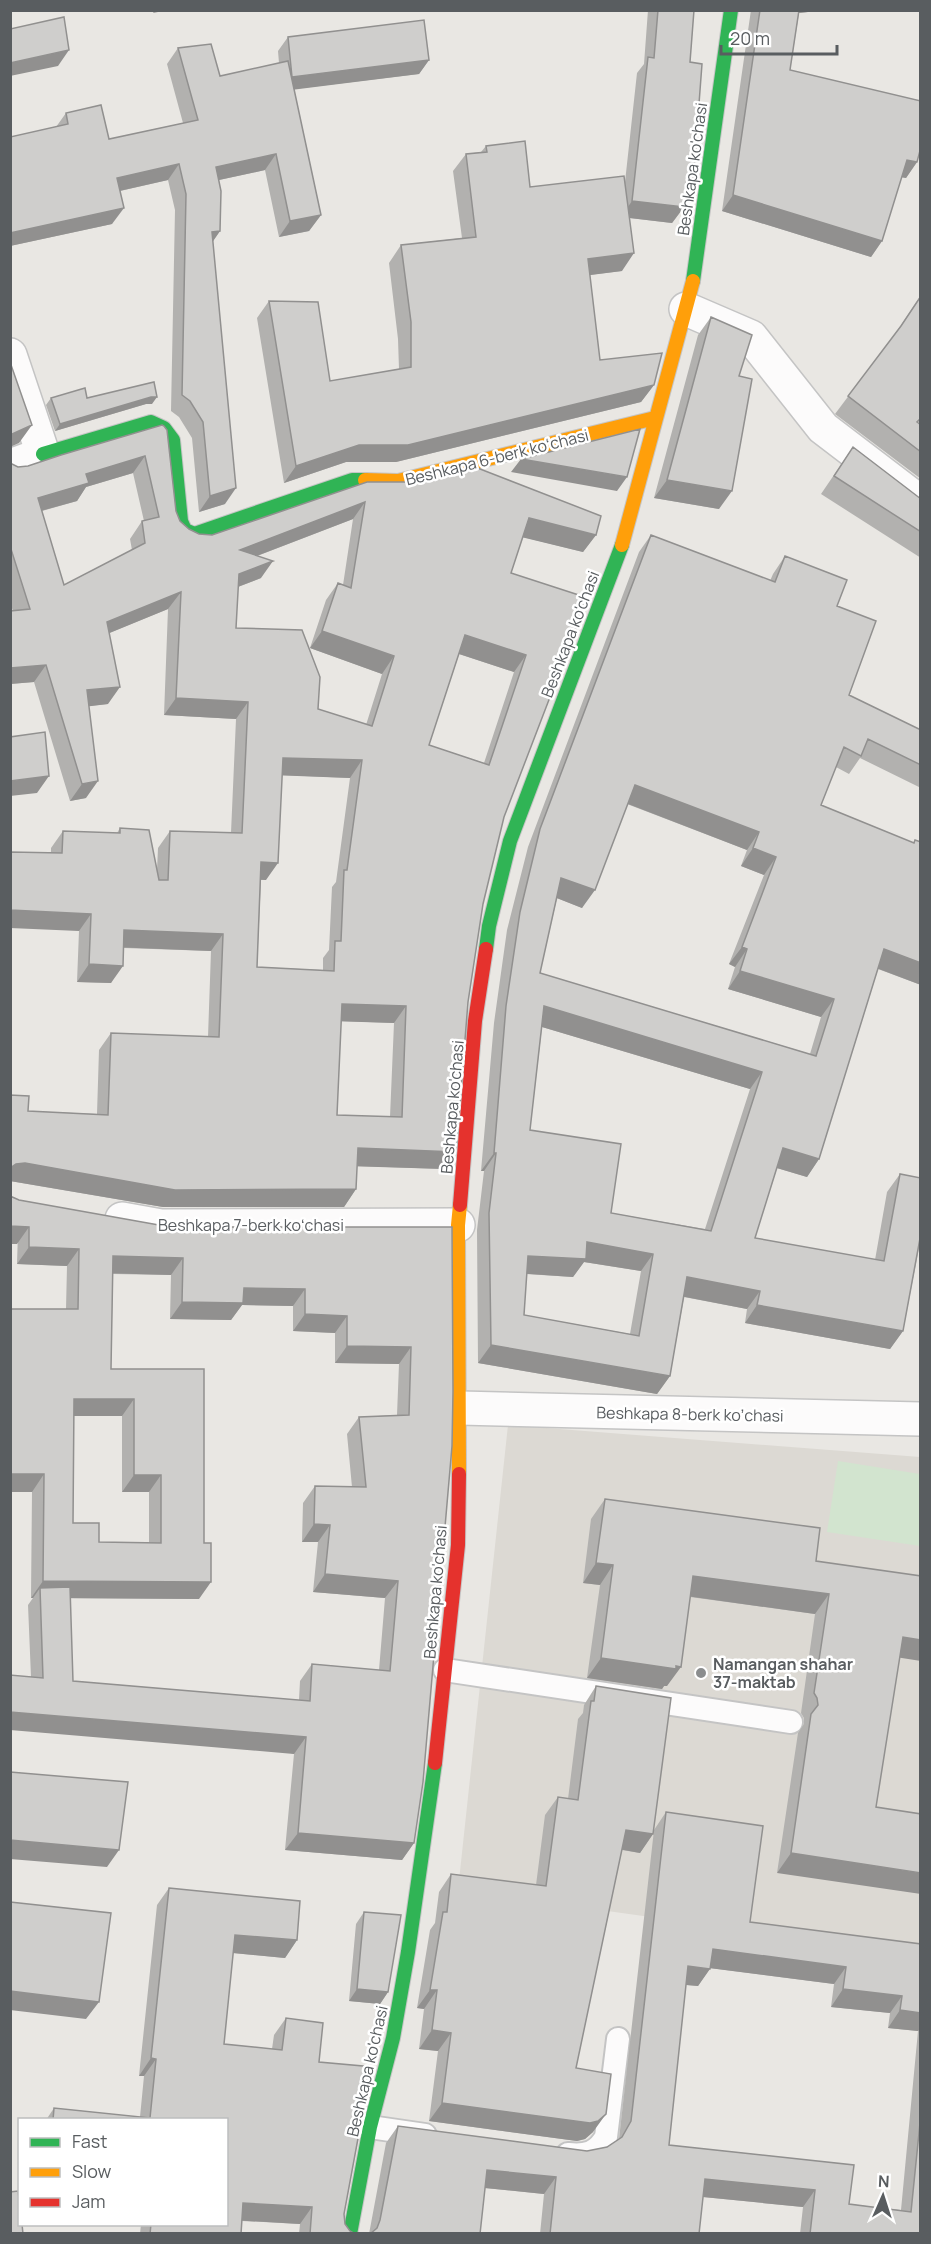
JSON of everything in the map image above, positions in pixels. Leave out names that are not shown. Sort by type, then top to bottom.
[{"type":"street","name":"Beshkapa ko'chasi","points":[[350,2234],[370,2127],[393,2038],[408,1953],[436,1760],[458,1545],[460,1408],[458,1225],[476,1021],[492,915],[510,841],[623,542],[686,309],[694,275],[732,10]]},
{"type":"street","points":[[686,309],[751,337],[823,428],[921,502]]},
{"type":"street","points":[[10,355],[44,454]]},
{"type":"street","name":"Beshkapa 6-berk koʻchasi","points":[[10,466],[151,422],[164,428],[173,440],[181,521],[185,530],[194,534],[352,480],[398,481],[655,418]]},
{"type":"street","name":"Beshkapa 7-berk koʻchasi","points":[[96,1214],[161,1226],[458,1225]]},
{"type":"street","name":"Beshkapa 8-berk koʼchasi","points":[[460,1408],[921,1419]]},
{"type":"lane","points":[[445,1670],[791,1722]]},
{"type":"lane","points":[[543,2150],[577,2155],[592,2153],[600,2147],[606,2137],[618,2039]]},
{"type":"lane","points":[[370,2127],[451,2138]]},
{"type":"shaded area","name":"Namangan shahar 37-maktab","points":[[508,1425],[920,1457],[920,1955],[458,1890]]},
{"type":"green space","points":[[838,1461],[920,1474],[920,1546],[827,1532]]},
{"type":"building","points":[[658,10],[694,10],[690,62],[702,64],[693,183],[686,181],[684,207],[632,201],[648,57],[654,58]]},
{"type":"building","points":[[760,10],[799,10],[790,70],[921,101],[921,147],[917,162],[907,160],[882,241],[733,195]]},
{"type":"building","points":[[64,17],[69,50],[10,63],[10,29]]},
{"type":"building","points":[[424,20],[429,60],[292,77],[288,37]]},
{"type":"building","points":[[211,44],[220,76],[288,61],[321,215],[290,221],[276,154],[216,167],[221,191],[220,231],[212,232],[236,488],[210,496],[203,422],[190,401],[182,395],[186,194],[179,164],[117,178],[124,208],[10,233],[10,137],[68,124],[66,113],[101,105],[109,139],[198,120],[178,48]]},
{"type":"building","points":[[525,141],[530,187],[624,176],[634,253],[588,259],[600,360],[662,353],[654,385],[408,445],[359,445],[296,466],[269,301],[318,302],[330,381],[411,367],[411,322],[401,245],[476,237],[466,154],[487,152],[486,146]]},
{"type":"building","points":[[921,296],[921,418],[917,422],[921,425],[921,452],[848,396]]},
{"type":"building","points":[[711,317],[752,335],[739,376],[752,379],[732,491],[667,480]]},
{"type":"building","points":[[10,362],[32,425],[10,435]]},
{"type":"building","points":[[154,382],[157,397],[60,424],[51,398],[85,388],[87,398]]},
{"type":"building","points":[[164,426],[167,430],[176,511],[180,521],[199,534],[212,535],[367,482],[414,482],[475,467],[601,516],[596,535],[529,518],[511,573],[588,598],[504,817],[483,904],[468,1002],[456,1152],[358,1148],[356,1189],[175,1190],[25,1163],[16,1164],[10,1168],[10,1095],[29,1096],[28,1111],[108,1115],[111,1033],[219,1037],[223,934],[124,930],[123,966],[89,964],[91,914],[10,910],[10,852],[62,853],[63,831],[120,833],[120,828],[149,830],[159,880],[168,880],[170,831],[242,833],[248,702],[176,698],[181,592],[107,622],[120,687],[87,690],[98,781],[82,784],[46,665],[10,668],[10,611],[30,609],[10,546],[10,463],[18,467],[28,466]],"holes":[[[145,456],[159,517],[142,521],[145,543],[64,585],[38,498],[89,483],[86,474]],[[365,502],[351,588],[338,583],[322,631],[394,656],[372,726],[318,709],[320,677],[302,630],[236,628],[239,574],[273,561],[240,550]],[[465,635],[526,655],[489,765],[429,745]],[[283,758],[362,760],[347,870],[344,870],[341,941],[335,941],[334,971],[257,967],[261,862],[278,863]],[[342,1004],[406,1006],[402,1117],[337,1115]]]},
{"type":"building","points":[[640,429],[627,477],[521,459]]},
{"type":"building","points":[[853,447],[921,499],[921,532],[834,476]]},
{"type":"building","points":[[651,535],[775,582],[785,556],[847,580],[837,606],[876,621],[849,695],[921,730],[921,765],[868,739],[861,756],[844,747],[821,805],[914,843],[915,840],[921,842],[921,963],[884,949],[819,1159],[783,1148],[755,1238],[884,1261],[900,1174],[921,1178],[921,1233],[903,1331],[757,1305],[760,1291],[687,1277],[670,1376],[491,1345],[489,1213],[496,1153],[494,1153],[506,1006],[520,912],[540,829]],"holes":[[[635,785],[759,832],[753,848],[776,857],[742,947],[747,949],[740,971],[834,999],[816,1056],[540,973],[561,878],[595,890]],[[544,1006],[762,1072],[711,1231],[611,1213],[621,1144],[530,1130]],[[587,1242],[653,1254],[639,1336],[524,1315],[528,1256],[586,1259]]]},
{"type":"building","points":[[45,732],[49,776],[10,781],[10,737]]},
{"type":"building","points":[[10,1196],[19,1200],[170,1227],[452,1227],[452,1446],[423,1782],[414,1843],[298,1833],[306,1737],[10,1712],[10,1675],[43,1678],[40,1588],[70,1587],[73,1681],[310,1701],[312,1664],[390,1671],[398,1581],[325,1574],[330,1525],[314,1524],[315,1486],[366,1487],[359,1417],[409,1415],[411,1347],[347,1346],[347,1316],[305,1314],[305,1289],[244,1288],[243,1303],[182,1302],[183,1258],[113,1256],[111,1369],[204,1369],[204,1543],[211,1543],[211,1582],[43,1581],[44,1474],[10,1474],[10,1309],[78,1309],[79,1249],[29,1247],[29,1227],[10,1226]],"holes":[[[74,1399],[134,1399],[134,1475],[161,1475],[161,1543],[99,1542],[99,1523],[73,1523]]]},
{"type":"building","points":[[605,1499],[820,1528],[816,1561],[921,1576],[921,1640],[903,1637],[876,1807],[921,1814],[921,1873],[791,1853],[811,1714],[818,1705],[814,1693],[829,1594],[693,1576],[681,1667],[676,1666],[676,1669],[601,1658],[613,1565],[596,1563]]},
{"type":"building","points":[[596,1686],[671,1698],[653,1834],[626,1830],[576,2068],[611,2074],[606,2114],[598,2121],[590,2123],[442,2103],[451,2033],[432,2030],[437,1990],[430,1990],[443,1912],[447,1912],[451,1874],[546,1886],[558,1797],[578,1800],[591,1701],[594,1701]]},
{"type":"building","points":[[10,1772],[128,1782],[119,1850],[10,1840]]},
{"type":"building","points":[[666,1812],[763,1826],[750,1922],[921,1944],[921,2013],[900,2010],[902,1996],[843,1989],[846,1967],[713,1949],[710,1969],[688,1966],[669,2145],[854,2165],[849,2204],[911,2212],[921,2113],[921,2234],[810,2234],[815,2190],[705,2179],[699,2234],[550,2234],[556,2177],[487,2170],[480,2234],[370,2234],[377,2228],[380,2220],[398,2126],[587,2151],[607,2147],[622,2137],[631,2121]]},
{"type":"building","points":[[169,1888],[300,1901],[297,1940],[235,1935],[224,2044],[282,2050],[286,2018],[323,2023],[319,2062],[374,2067],[364,2106],[344,2214],[345,2224],[355,2234],[310,2234],[312,2207],[243,2203],[241,2234],[150,2234],[151,2226],[228,2226],[228,2118],[150,2118],[156,2059],[151,2058]]},
{"type":"building","points":[[10,1902],[111,1913],[99,2002],[10,1991]]},
{"type":"building","points":[[364,1912],[401,1915],[388,1992],[357,1989]]},
{"type":"building","points":[[54,2108],[150,2118],[53,2118]]},
{"type":"building","points":[[18,2191],[18,2226],[22,2226],[23,2234],[10,2234],[10,2192]]},
{"type":"traffic: fast","points":[[693,281],[731,10]]},
{"type":"traffic: fast","points":[[43,454],[151,422],[164,428],[173,440],[181,521],[185,530],[194,534],[352,480],[365,480]]},
{"type":"traffic: fast","points":[[486,949],[489,926],[510,841],[622,545]]},
{"type":"traffic: fast","points":[[350,2234],[370,2127],[393,2038],[408,1952],[435,1763]]},
{"type":"traffic: slow","points":[[622,545],[693,281]]},
{"type":"traffic: slow","points":[[365,480],[398,481],[655,418]]},
{"type":"traffic: slow","points":[[459,1474],[458,1225],[460,1205]]},
{"type":"traffic: jam","points":[[460,1205],[475,1021],[486,949]]},
{"type":"traffic: jam","points":[[435,1763],[458,1545],[459,1474]]},
{"type":"place","name":"Namangan shahar 37-maktab","points":[[701,1673]]}]
